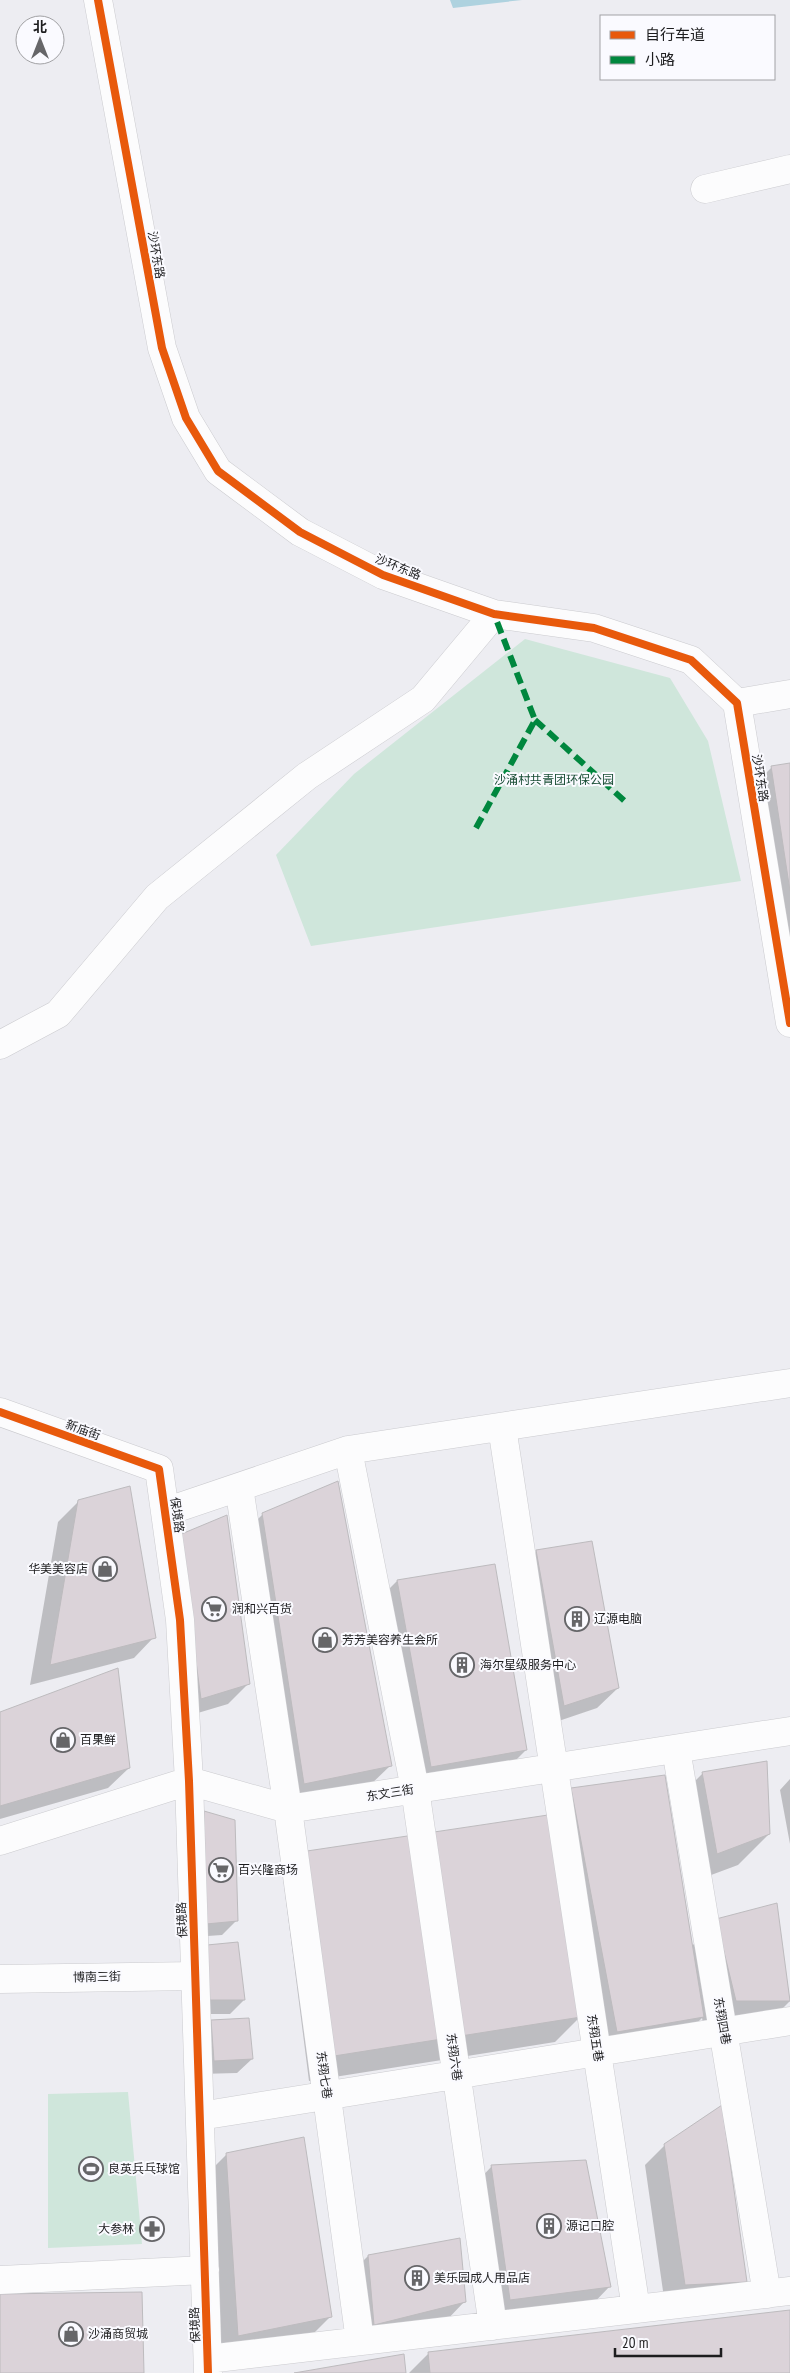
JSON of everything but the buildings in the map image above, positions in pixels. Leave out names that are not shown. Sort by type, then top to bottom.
[{"type":"street","name":"沙环东路","points":[[98,0],[162,348],[186,418],[218,471],[300,532],[383,575],[494,614],[594,628],[691,660],[737,703],[790,1023]]},
{"type":"street","points":[[705,189],[790,169]]},
{"type":"street","points":[[0,1045],[58,1014],[157,897],[307,776],[422,699],[494,614]]},
{"type":"street","points":[[737,703],[790,694]]},
{"type":"street","points":[[165,1512],[348,1450],[790,1383]]},
{"type":"street","name":"新庙街","points":[[0,1412],[159,1469]]},
{"type":"street","name":"东翔五巷","points":[[502,1427],[636,2309]]},
{"type":"street","name":"东翔六巷","points":[[348,1450],[415,1789],[493,2326]]},
{"type":"street","name":"保境路","points":[[159,1469],[180,1620],[189,1780],[208,2366]]},
{"type":"street","name":"东翔七巷","points":[[239,1487],[288,1809],[360,2341]]},
{"type":"street","name":"东文三街","points":[[189,1780],[288,1809],[790,1731]]},
{"type":"street","name":"东翔四巷","points":[[676,1749],[779,2293]]},
{"type":"street","points":[[0,1841],[189,1780]]},
{"type":"street","name":"博南三街","points":[[0,1978],[195,1976]]},
{"type":"street","points":[[200,2116],[790,2021]]},
{"type":"street","points":[[0,2280],[205,2270]]},
{"type":"street","points":[[208,2366],[360,2341],[779,2293]]},
{"type":"green space","name":"沙涌村共青团环保公园","points":[[525,639],[670,678],[708,741],[741,881],[311,946],[276,855],[354,774]]},
{"type":"green space","name":"良英兵乓球馆","points":[[128,2092],[142,2244],[48,2248],[48,2094]]},
{"type":"water","points":[[450,0],[522,0],[453,8]]},
{"type":"marked path","points":[[476,828],[535,720],[494,614]]},
{"type":"marked path","points":[[535,720],[628,804]]},
{"type":"cycle path","points":[[98,0],[162,348],[186,418],[218,471],[300,532],[383,575],[494,614],[594,628],[691,660],[737,703],[790,1023]]},
{"type":"cycle path","points":[[0,1412],[159,1469],[180,1620],[189,1781],[208,2373]]},
{"type":"place","name":"华美美容店","points":[[105,1569]]},
{"type":"place","name":"润和兴百货","points":[[214,1609]]},
{"type":"place","name":"辽源电脑","points":[[577,1619]]},
{"type":"place","name":"芳芳美容养生会所","points":[[325,1640]]},
{"type":"place","name":"海尔星级服务中心","points":[[462,1665]]},
{"type":"place","name":"百果鲜","points":[[63,1740]]},
{"type":"place","name":"百兴隆商场","points":[[221,1870]]},
{"type":"place","name":"良英兵乓球馆","points":[[91,2169]]},
{"type":"place","name":"源记口腔","points":[[549,2226]]},
{"type":"place","name":"大参林","points":[[152,2229]]},
{"type":"place","name":"美乐园成人用品店","points":[[417,2278]]},
{"type":"place","name":"沙涌商贸城","points":[[71,2334]]}]
